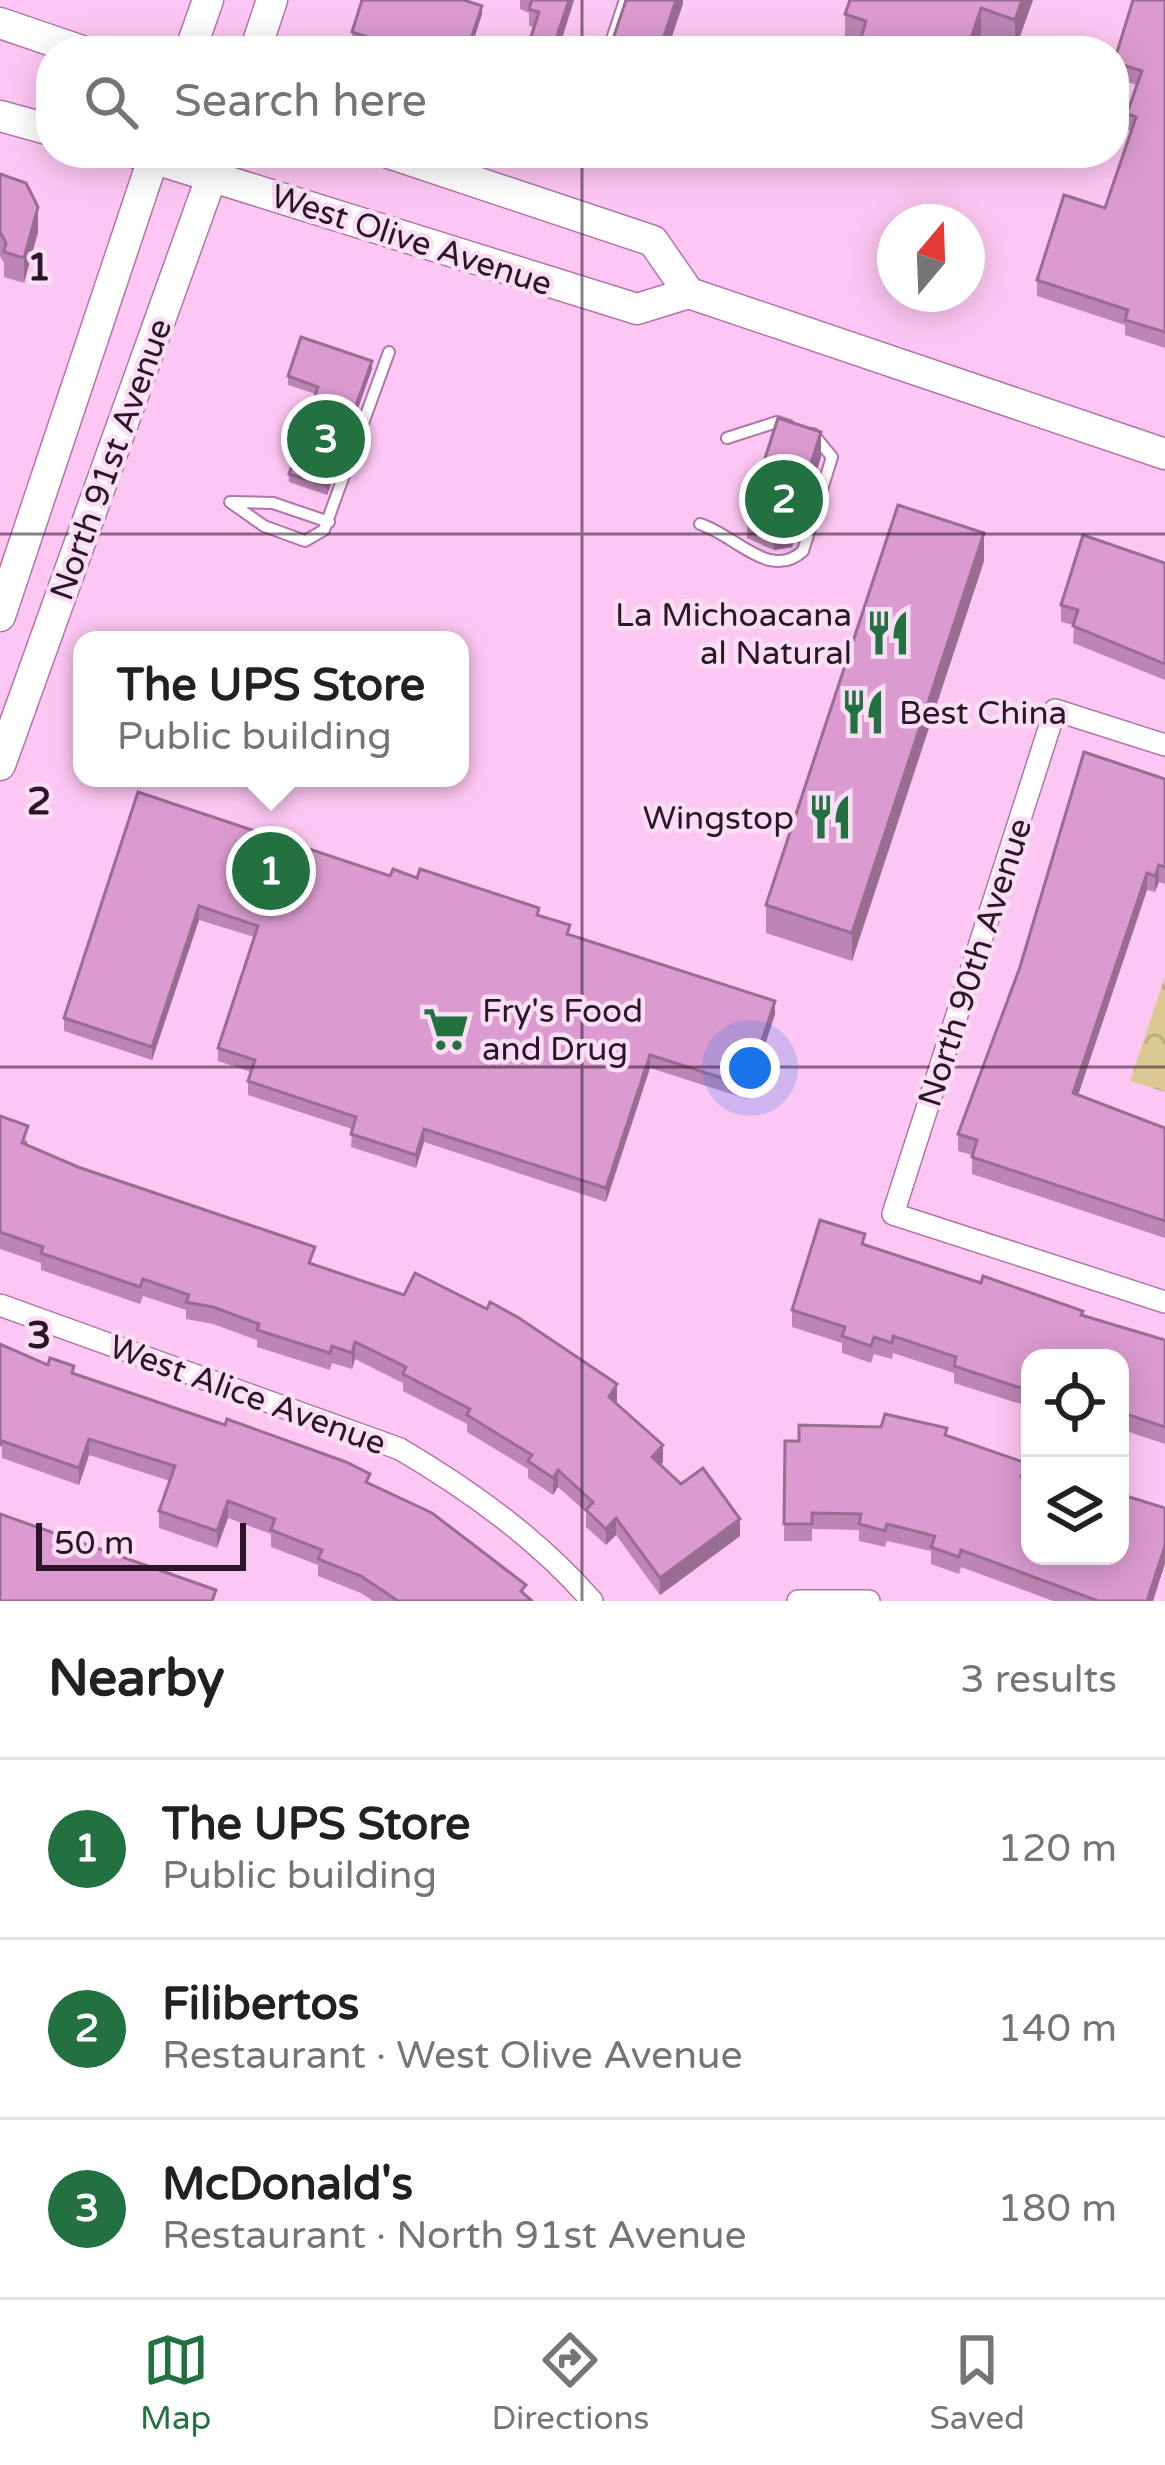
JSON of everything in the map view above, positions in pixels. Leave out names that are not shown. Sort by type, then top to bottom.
[{"type":"main road","points":[[195,36],[208,0]]},
{"type":"main road","points":[[260,36],[272,0]]},
{"type":"main road","points":[[0,23],[38,36]]},
{"type":"main road","points":[[0,116],[36,126]]},
{"type":"main road","name":"North 91st Avenue","points":[[0,616],[144,168]]},
{"type":"main road","name":"North 91st Avenue","points":[[0,765],[215,168]]},
{"type":"main road","name":"West Olive Avenue","points":[[228,168],[637,309],[688,293]]},
{"type":"main road","points":[[434,168],[653,241],[688,293],[1165,454]]},
{"type":"street","name":"North 90th Avenue","points":[[1165,745],[1055,710],[893,1214],[1165,1302]]},
{"type":"street","name":"West Alice Avenue","points":[[0,1305],[400,1449],[456,1482],[515,1528],[592,1601]]},
{"type":"street","points":[[798,1601],[869,1601]]},
{"type":"lane","points":[[613,36],[625,0]]},
{"type":"lane","points":[[328,522],[273,503],[230,502],[264,526],[305,541],[328,522],[389,352]]},
{"type":"lane","points":[[700,524],[729,533],[756,557],[784,564],[793,560],[803,551],[830,466],[832,457],[818,435],[777,422],[727,438]]},
{"type":"green space","points":[[1165,976],[1165,1092],[1130,1081]]},
{"type":"building","points":[[362,0],[464,0],[482,6],[472,36],[352,32]]},
{"type":"building","points":[[532,0],[569,0],[557,36],[531,36],[539,12],[529,9]]},
{"type":"building","points":[[626,0],[676,0],[664,36],[614,36]]},
{"type":"building","points":[[850,0],[1022,0],[1015,20],[981,8],[972,36],[862,36],[866,21],[845,14]]},
{"type":"building","points":[[1133,0],[1165,0],[1165,332],[1125,320],[1128,310],[1037,280],[1064,195],[1105,208],[1119,168],[1129,168],[1129,138],[1136,117],[1129,114],[1129,107],[1142,71],[1129,67],[1129,36],[1122,36]]},
{"type":"building","points":[[0,174],[26,183],[38,207],[24,258],[4,252]]},
{"type":"building","points":[[301,337],[372,361],[327,486],[289,474],[318,387],[288,376]]},
{"type":"building","points":[[778,418],[821,432],[792,522],[774,526],[747,514]]},
{"type":"building","points":[[898,505],[984,533],[852,933],[766,905]]},
{"type":"building","points":[[1083,535],[1165,563],[1165,664],[1073,626],[1078,610],[1061,605]]},
{"type":"building","points":[[1084,752],[1165,779],[1165,867],[1159,865],[1155,876],[1147,873],[1073,1093],[1165,1128],[1165,1221],[972,1157],[977,1140],[958,1134],[1020,967]]},
{"type":"building","name":"Fry's Food and Drug","points":[[138,792],[390,876],[393,869],[417,878],[420,869],[539,908],[537,915],[570,925],[567,934],[775,1001],[747,1086],[650,1055],[606,1188],[424,1129],[416,1155],[351,1134],[356,1117],[248,1081],[255,1060],[218,1048],[258,926],[199,906],[152,1047],[64,1018]]},
{"type":"building","points":[[0,1116],[28,1126],[22,1143],[78,1167],[315,1247],[309,1263],[404,1295],[415,1273],[487,1309],[490,1302],[617,1384],[609,1397],[663,1445],[652,1457],[681,1484],[703,1468],[740,1519],[660,1578],[616,1518],[606,1529],[586,1510],[593,1502],[558,1470],[553,1478],[528,1461],[532,1455],[467,1415],[470,1409],[403,1374],[406,1367],[355,1342],[352,1353],[332,1346],[330,1353],[257,1330],[259,1324],[186,1302],[189,1295],[143,1279],[140,1287],[41,1253],[43,1247],[0,1232]]},
{"type":"building","points":[[820,1220],[865,1234],[862,1244],[981,1283],[983,1276],[1083,1311],[1081,1315],[1165,1340],[1165,1427],[1129,1415],[1129,1349],[1021,1349],[1021,1388],[954,1366],[956,1357],[893,1336],[892,1343],[874,1337],[871,1346],[842,1336],[845,1327],[792,1310]]},
{"type":"building","points":[[0,1344],[48,1365],[50,1358],[74,1366],[72,1373],[225,1425],[227,1419],[346,1462],[370,1474],[366,1482],[432,1513],[526,1585],[521,1591],[532,1601],[398,1601],[361,1576],[318,1559],[322,1550],[271,1530],[275,1519],[228,1501],[217,1531],[159,1511],[175,1466],[89,1439],[79,1468],[2,1441],[0,1446]]},
{"type":"building","points":[[885,1414],[947,1428],[945,1435],[1021,1461],[1021,1565],[1129,1565],[1129,1497],[1165,1508],[1165,1546],[1147,1601],[1098,1601],[961,1550],[959,1557],[931,1547],[935,1536],[887,1524],[885,1531],[859,1524],[861,1514],[812,1513],[812,1524],[784,1524],[785,1441],[799,1441],[799,1425],[881,1427]]},
{"type":"building","points":[[0,1514],[216,1590],[212,1601],[0,1601]]},
{"type":"place","name":"McDonald's","points":[[326,439]]},
{"type":"place","name":"Filibertos","points":[[784,499]]},
{"type":"place","name":"La Michoacana al Natural","points":[[888,633]]},
{"type":"place","name":"Best China","points":[[863,712]]},
{"type":"place","name":"Wingstop","points":[[830,817]]},
{"type":"place","name":"The UPS Store","points":[[271,871]]},
{"type":"place","name":"Fry's Food and Drug","points":[[446,1029]]}]
